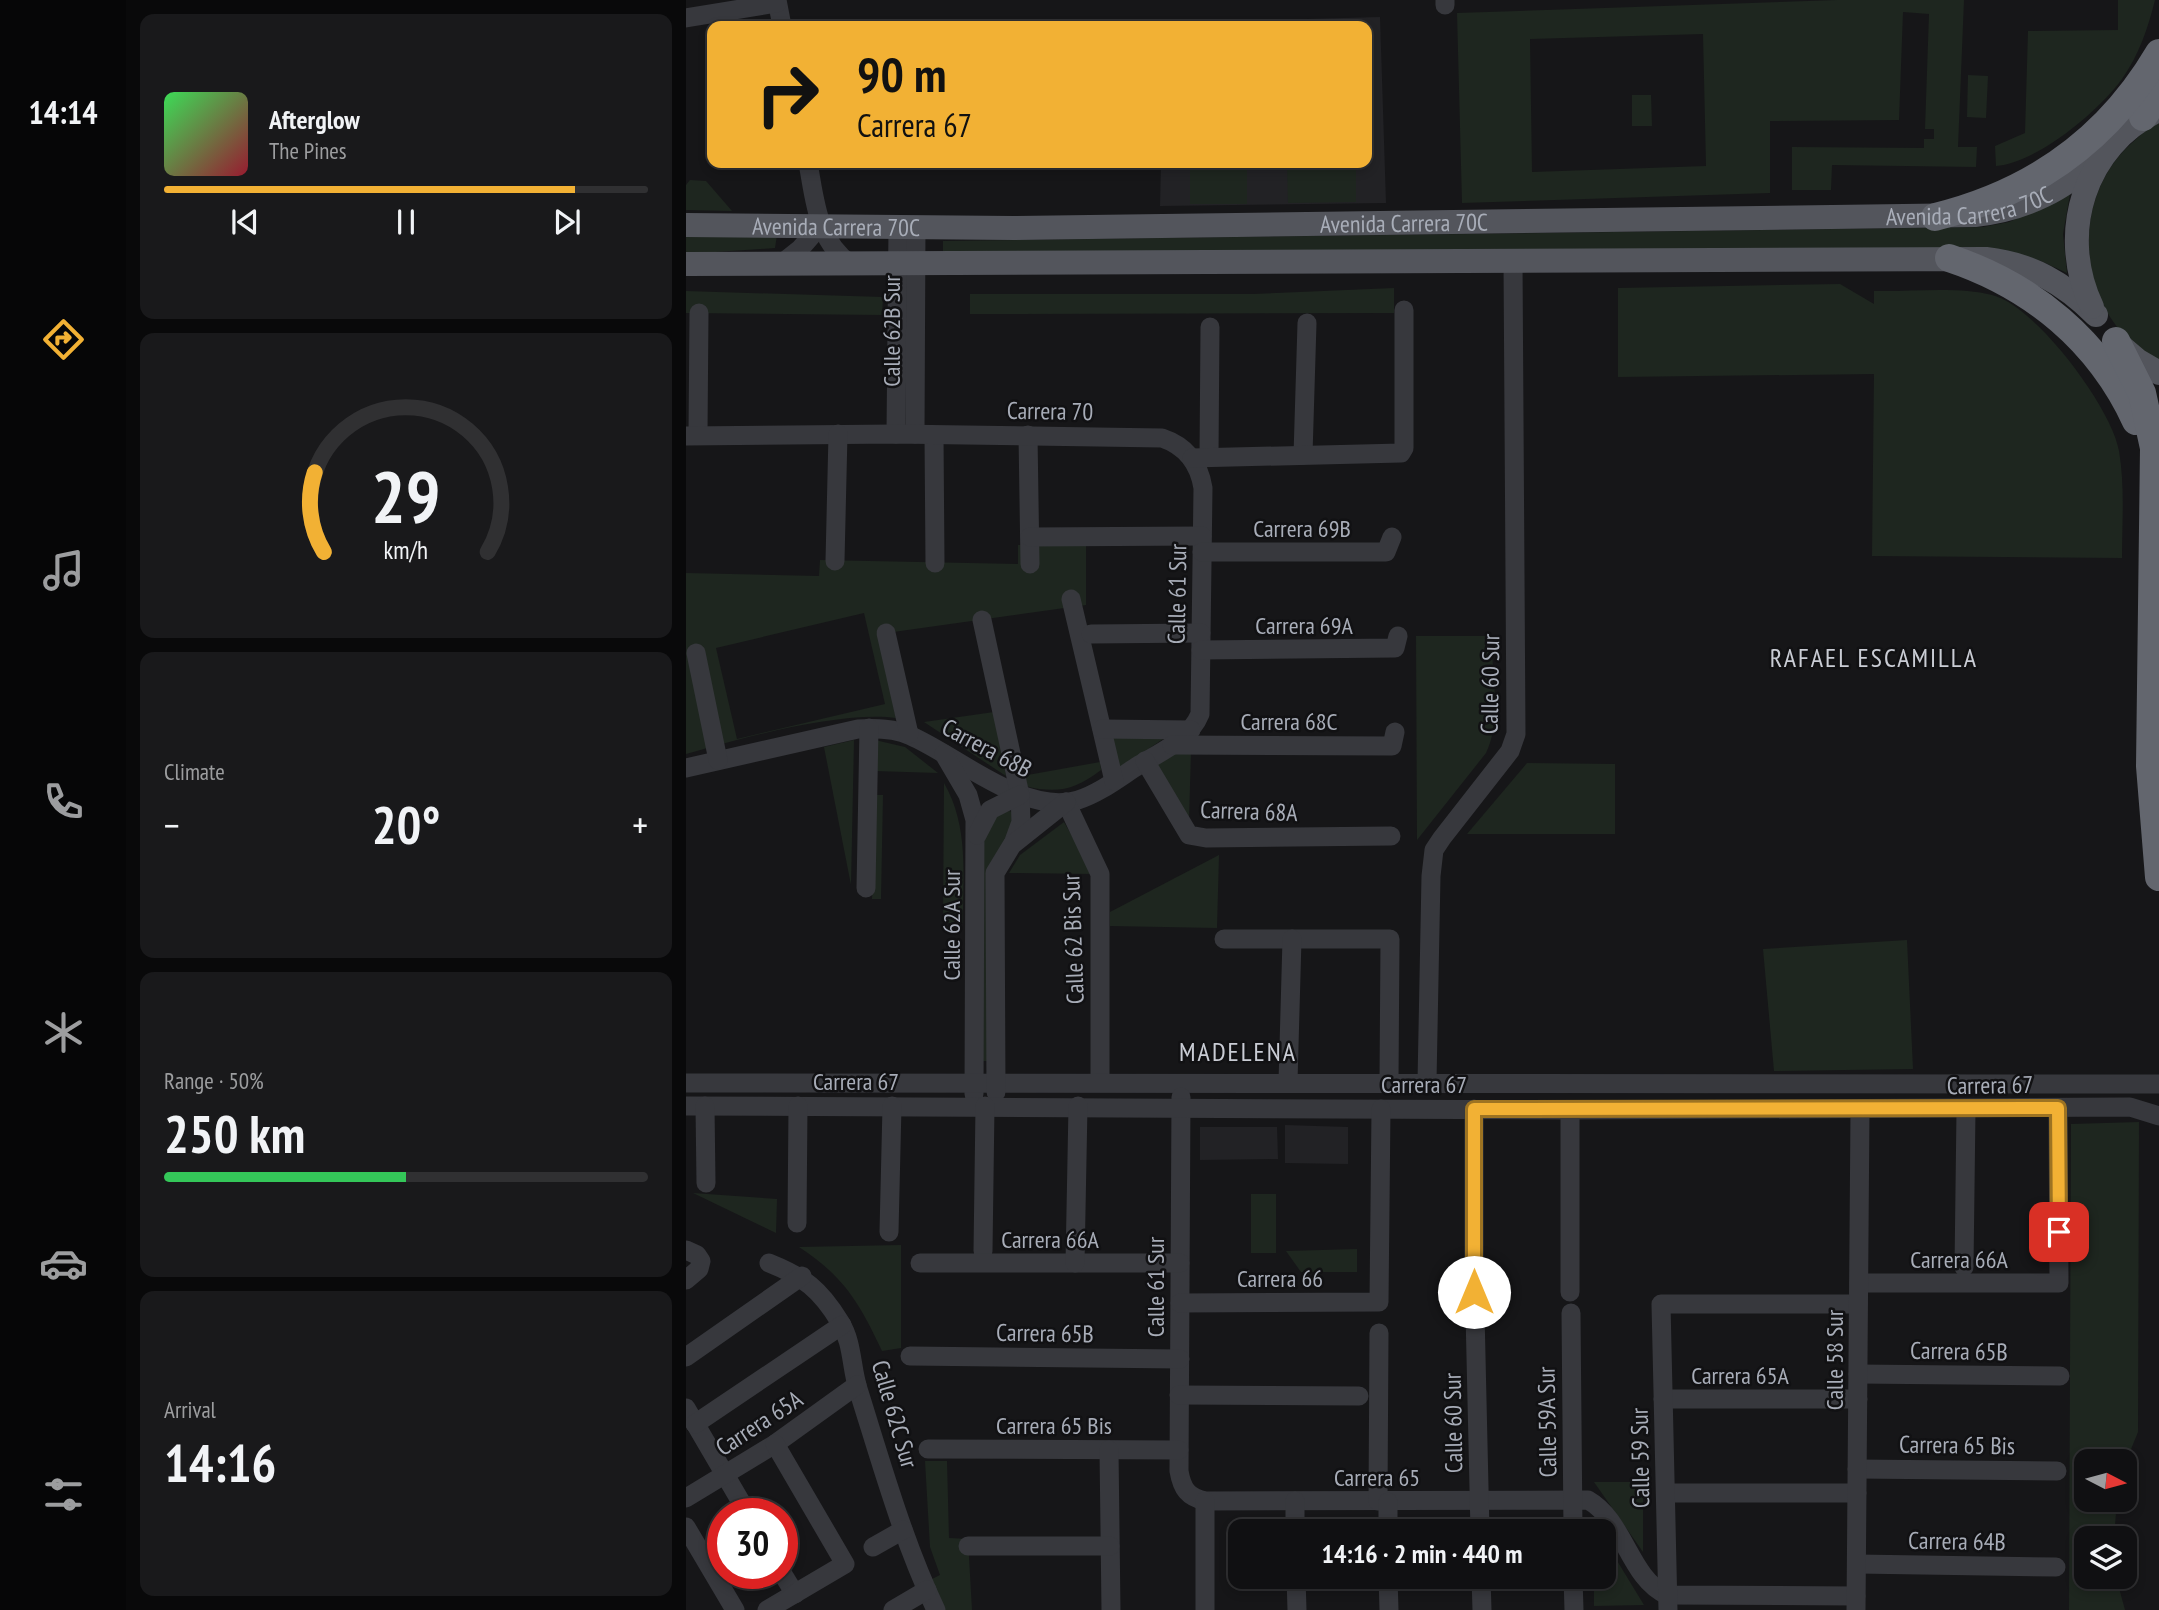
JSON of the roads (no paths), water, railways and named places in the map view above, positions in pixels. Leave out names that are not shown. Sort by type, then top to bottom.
[{"type":"highway","points":[[1935,217],[2006,195],[2069,158],[2122,108],[2159,53]]},
{"type":"highway","points":[[2151,113],[2159,93]]},
{"type":"highway","points":[[1949,258],[2016,286],[2055,314],[2082,339],[2105,367],[2130,409],[2154,477]]},
{"type":"highway","points":[[2116,341],[2135,376],[2148,413],[2154,448],[2150,766],[2159,877]]},
{"type":"main road","name":"Avenida Carrera 70C","points":[[686,225],[907,227],[1975,215],[2020,208],[2071,182],[2151,113]]},
{"type":"main road","points":[[2103,155],[2082,198],[2076,234],[2079,270],[2096,315],[2116,341],[2137,360],[2159,373]]},
{"type":"main road","name":"Avenida Carrera 70C","points":[[686,264],[1949,258],[2020,264],[2063,286],[2096,315]]},
{"type":"street","points":[[686,18],[777,2],[781,21]]},
{"type":"street","points":[[809,168],[820,226],[835,250],[852,265]]},
{"type":"street","points":[[781,264],[800,249],[820,226]]},
{"type":"street","name":"Calle 62B Sur","points":[[907,227],[915,435],[935,562]]},
{"type":"street","name":"Calle 60 Sur","points":[[1427,1082],[1430,876],[1434,850],[1510,751],[1516,734],[1513,261]]},
{"type":"street","points":[[1200,458],[1393,456],[1404,448],[1405,310]]},
{"type":"street","points":[[692,435],[699,313]]},
{"type":"street","points":[[1303,455],[1307,323]]},
{"type":"street","name":"Calle 61 Sur","points":[[1191,730],[1200,714],[1203,488],[1200,458],[1209,327]]},
{"type":"street","points":[[835,561],[838,434]]},
{"type":"street","name":"Carrera 70","points":[[692,435],[1028,435],[1162,438],[1200,458]]},
{"type":"street","points":[[1028,435],[1030,564]]},
{"type":"street","name":"Carrera 69B","points":[[1030,537],[1386,552],[1392,537]]},
{"type":"street","points":[[1071,599],[1114,781]]},
{"type":"street","points":[[982,620],[1020,795],[1021,822],[1012,845]]},
{"type":"street","points":[[686,768],[869,728],[909,734],[886,633]]},
{"type":"street","name":"Carrera 69A","points":[[1091,634],[1201,642],[1395,649],[1398,636]]},
{"type":"street","points":[[696,653],[718,761]]},
{"type":"street","points":[[866,888],[869,728]]},
{"type":"street","points":[[1102,729],[1191,730]]},
{"type":"street","name":"Carrera 68B","points":[[909,734],[1020,795],[1066,802],[1086,797],[1114,781],[1191,730]]},
{"type":"street","name":"Carrera 68C","points":[[1172,745],[1392,746],[1395,732]]},
{"type":"street","name":"Calle 62A Sur","points":[[943,753],[968,795],[976,838],[975,1081],[985,1106]]},
{"type":"street","name":"Carrera 68A","points":[[1145,761],[1189,835],[1206,838],[1391,836]]},
{"type":"street","points":[[976,838],[990,810],[1020,795]]},
{"type":"street","name":"Calle 62A Sur","points":[[983,1251],[985,1106],[995,1081],[994,884],[999,862],[1012,845],[1066,802]]},
{"type":"street","name":"Calle 62 Bis Sur","points":[[1066,802],[1100,874],[1100,1081]]},
{"type":"street","points":[[1224,939],[1390,939],[1392,1082],[1389,1109]]},
{"type":"street","points":[[1288,1082],[1292,939]]},
{"type":"street","name":"Carrera 67","points":[[686,1083],[1100,1081],[2159,1084]]},
{"type":"street","name":"Calle 61 Sur","points":[[1181,1082],[1179,1471],[1185,1491]]},
{"type":"street","points":[[696,1106],[706,1183]]},
{"type":"street","name":"Carrera 67","points":[[696,1106],[1570,1110],[1966,1110],[2130,1107],[2159,1116]]},
{"type":"street","points":[[797,1223],[798,1106]]},
{"type":"street","points":[[889,1232],[892,1106]]},
{"type":"street","points":[[1075,1263],[1078,1106]]},
{"type":"street","name":"Carrera 66A","points":[[1859,1283],[2059,1283],[2058,1108]]},
{"type":"street","name":"Carrera 66","points":[[1180,1303],[1380,1302],[1389,1109]]},
{"type":"street","points":[[1474,1109],[1474,1292]]},
{"type":"street","points":[[1570,1110],[1570,1292]]},
{"type":"street","name":"Calle 58 Sur","points":[[1856,1603],[1860,1110]]},
{"type":"street","points":[[1964,1267],[1966,1110]]},
{"type":"street","points":[[686,1250],[697,1255],[701,1261],[692,1274]]},
{"type":"street","name":"Calle 62C Sur","points":[[769,1263],[802,1276],[842,1325],[851,1349],[857,1385],[902,1530],[936,1610]]},
{"type":"street","name":"Carrera 66A","points":[[920,1264],[1180,1263]]},
{"type":"street","points":[[686,1357],[802,1276]]},
{"type":"street","name":"Calle 59 Sur","points":[[1667,1602],[1661,1304],[1858,1304]]},
{"type":"street","name":"Calle 60 Sur","points":[[1475,1313],[1480,1519]]},
{"type":"street","name":"Calle 59A Sur","points":[[1571,1313],[1573,1519]]},
{"type":"street","points":[[739,1498],[691,1416],[842,1325]]},
{"type":"street","points":[[1379,1333],[1383,1502],[1386,1519]]},
{"type":"street","name":"Carrera 65B","points":[[909,1356],[1180,1359]]},
{"type":"street","name":"Carrera 65B","points":[[1858,1374],[2060,1376]]},
{"type":"street","name":"Carrera 65A","points":[[686,1498],[775,1444],[857,1385]]},
{"type":"street","points":[[1179,1395],[1359,1396]]},
{"type":"street","name":"Carrera 65A","points":[[1663,1399],[1858,1399]]},
{"type":"street","points":[[767,1610],[845,1564],[775,1444]]},
{"type":"street","name":"Carrera 65 Bis","points":[[928,1449],[1179,1450]]},
{"type":"street","points":[[1109,1450],[1111,1610]]},
{"type":"street","name":"Carrera 65 Bis","points":[[1857,1469],[2057,1471]]},
{"type":"street","name":"Carrera 65","points":[[1185,1491],[1205,1501],[1573,1499]]},
{"type":"street","points":[[1666,1493],[1857,1493]]},
{"type":"street","points":[[1573,1499],[1588,1500],[1605,1512],[1651,1585],[1667,1602],[1856,1603]]},
{"type":"street","points":[[1205,1501],[1205,1610]]},
{"type":"street","points":[[1295,1501],[1295,1519]]},
{"type":"street","points":[[686,1527],[735,1610]]},
{"type":"street","points":[[873,1547],[902,1530]]},
{"type":"street","points":[[968,1546],[1110,1546]]},
{"type":"street","name":"Carrera 64B","points":[[1857,1564],[2056,1567]]},
{"type":"street","points":[[791,1589],[794,1594]]},
{"type":"street","points":[[1296,1589],[1297,1610]]},
{"type":"street","points":[[1388,1589],[1389,1610]]},
{"type":"street","points":[[1481,1589],[1482,1610]]},
{"type":"street","points":[[1573,1589],[1574,1610]]},
{"type":"street","points":[[892,1610],[927,1590]]},
{"type":"district","name":"RAFAEL ESCAMILLA","points":[[1874,657]]},
{"type":"district","name":"MADELENA","points":[[1238,1051]]}]
